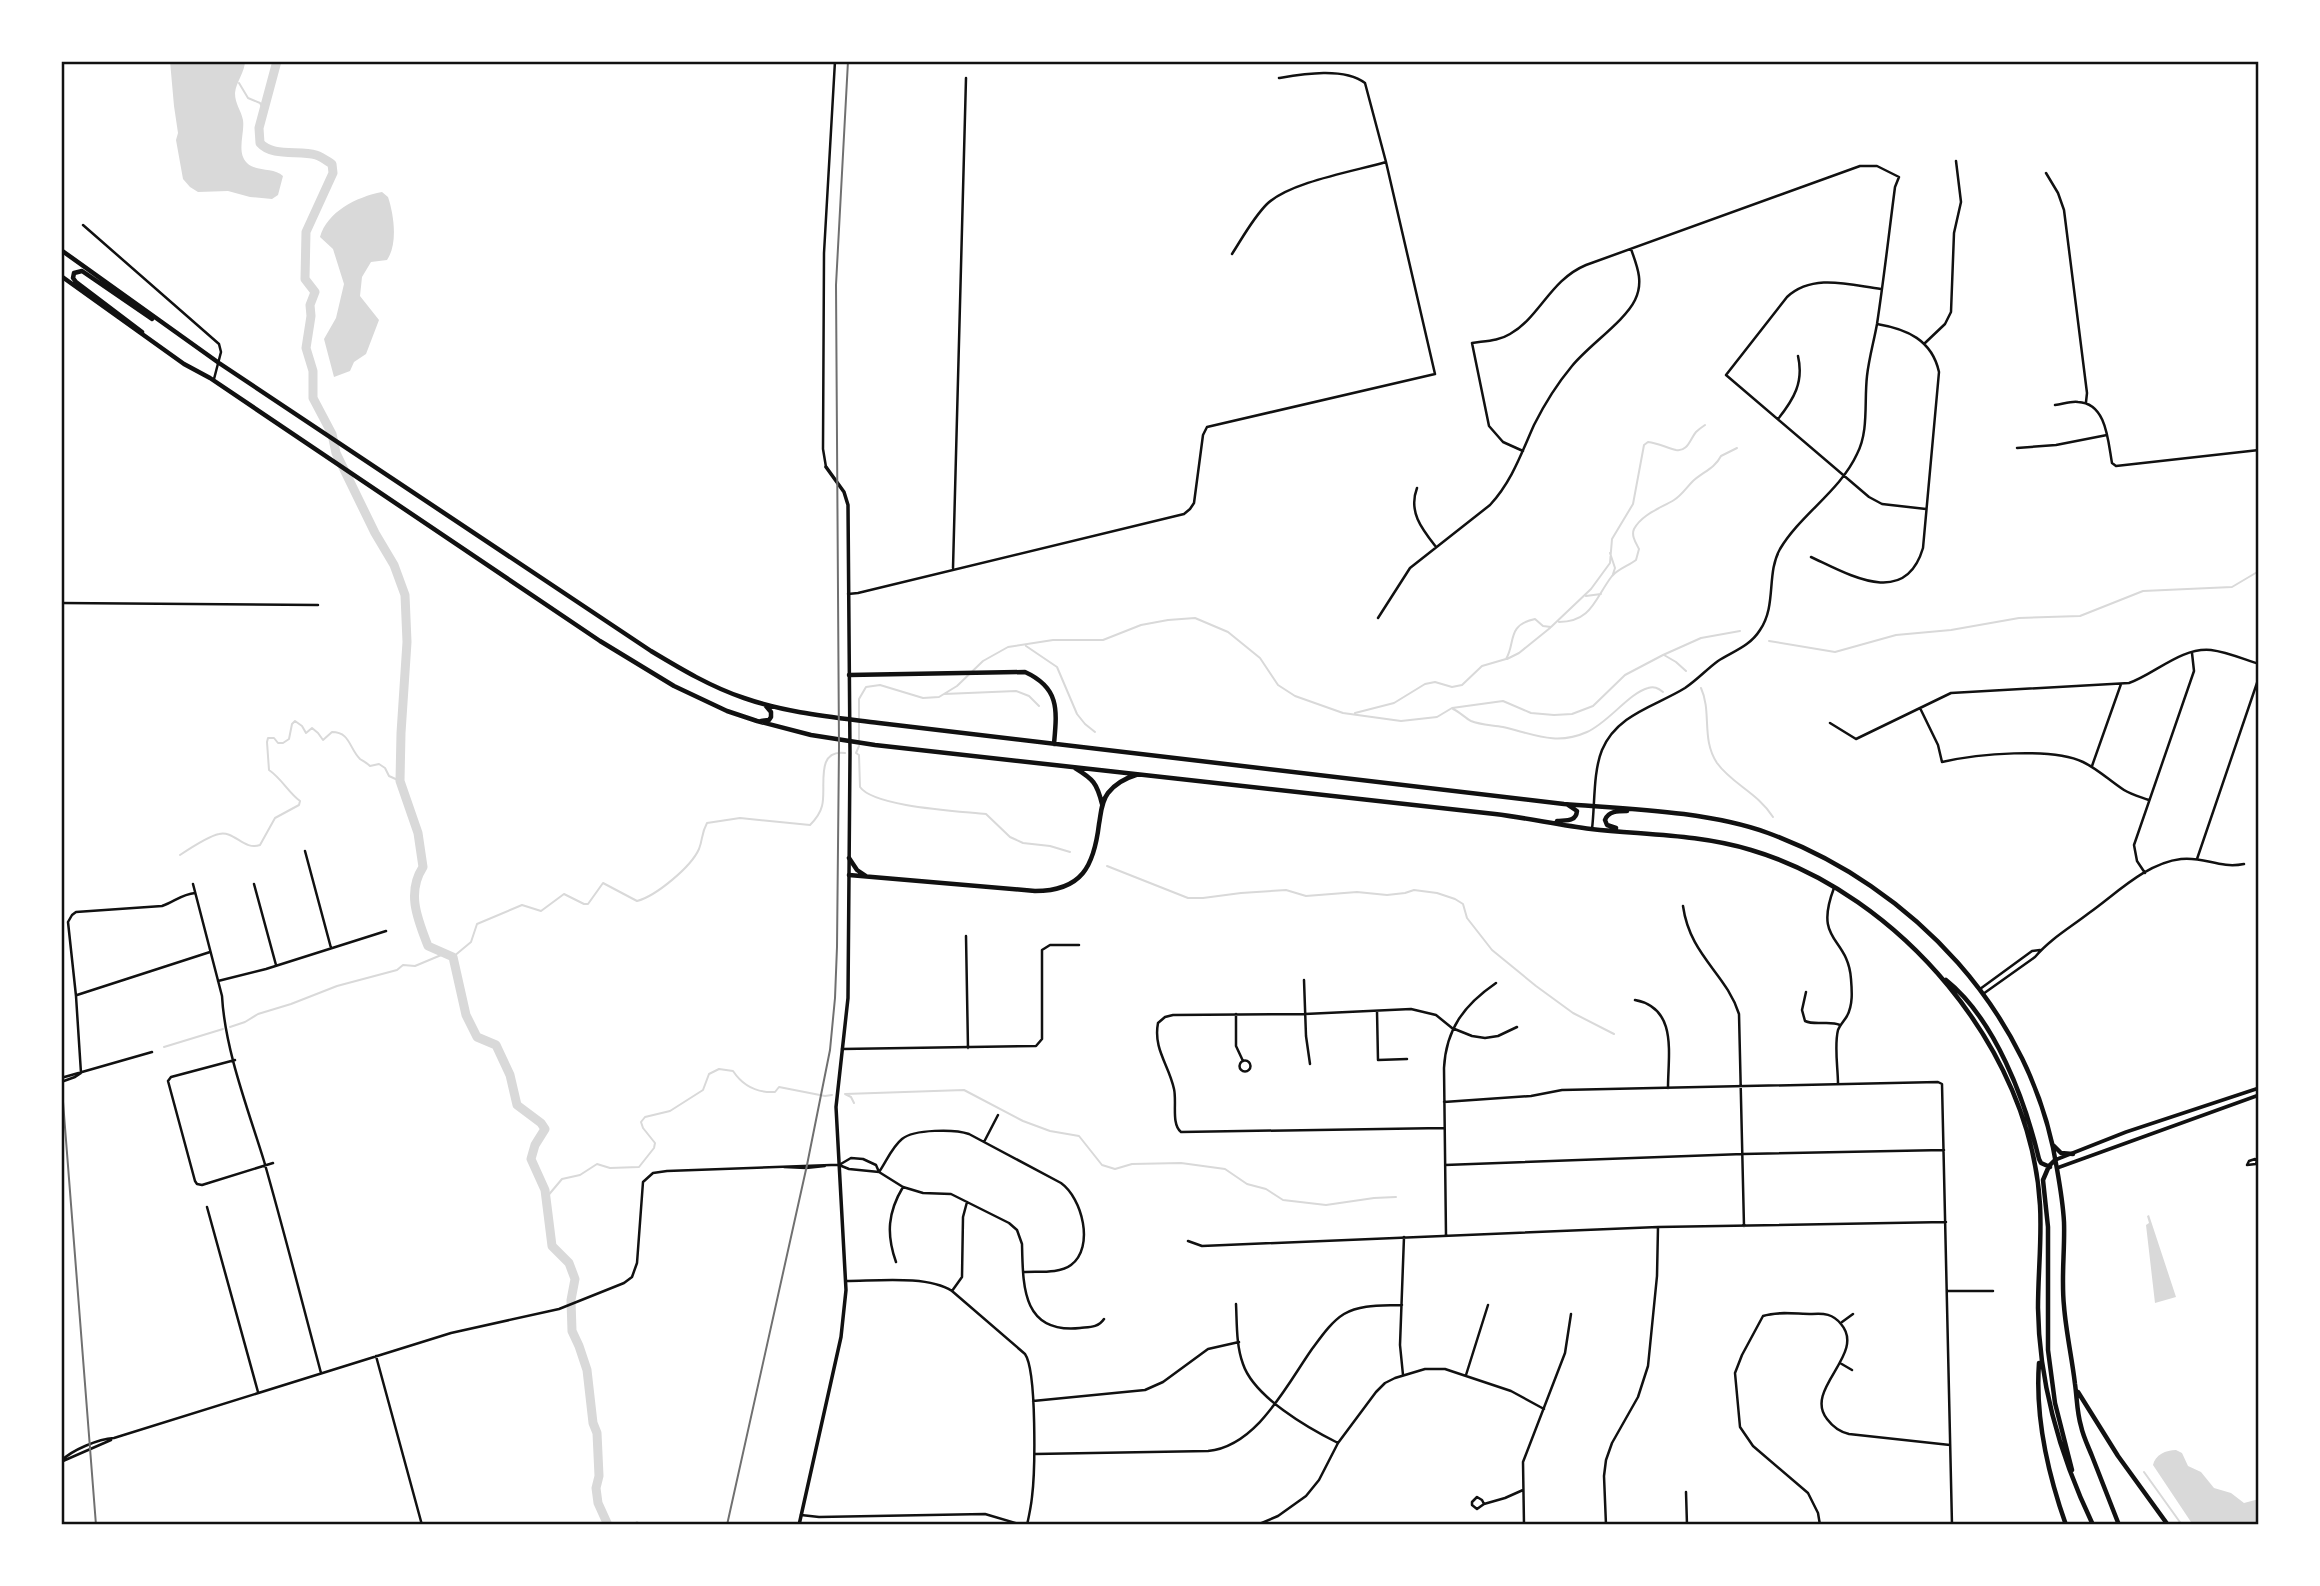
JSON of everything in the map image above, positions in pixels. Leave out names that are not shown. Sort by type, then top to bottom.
[{"type":"main road","points":[[61,250],[219,363],[651,652],[709,684],[762,703],[799,712],[879,723],[1727,822],[1801,847],[1848,872],[1907,912],[1944,947],[1981,991],[2019,1049],[2047,1120],[2056,1160],[2064,1220],[2063,1304],[2081,1426],[2119,1525]]},
{"type":"main road","points":[[156,344],[76,282],[72,278],[74,272],[82,271],[144,315],[168,327]]},
{"type":"main road","points":[[61,276],[156,344],[214,380],[649,672],[707,702],[753,720],[795,732],[875,745],[1549,821],[1591,829],[1688,836],[1752,850],[1799,869],[1834,888],[1877,918],[1961,993],[1998,1048],[2018,1090],[2041,1163],[2057,1168]]},
{"type":"main road","points":[[849,675],[1025,672],[1048,687],[1055,701],[1057,718],[1054,744]]},
{"type":"main road","points":[[753,720],[766,721],[771,717],[770,709],[762,703]]},
{"type":"main road","points":[[1072,767],[1089,777],[1098,788],[1102,804]]},
{"type":"main road","points":[[849,875],[1035,891],[1060,888],[1077,880],[1091,864],[1097,844],[1102,804],[1108,792],[1138,774]]},
{"type":"main road","points":[[1549,821],[1572,820],[1576,817],[1576,809],[1564,804]]},
{"type":"main road","points":[[1620,830],[1607,825],[1606,816],[1616,811],[1642,810]]},
{"type":"main road","points":[[849,858],[857,870],[870,878]]},
{"type":"main road","points":[[1940,975],[1977,1023],[2002,1066],[2013,1089],[2027,1135],[2040,1205],[2039,1390],[2044,1443],[2054,1491],[2066,1525]]},
{"type":"main road","points":[[2052,1142],[2060,1153],[2073,1154]]},
{"type":"main road","points":[[2056,1160],[2049,1166],[2043,1180],[2048,1227],[2048,1350],[2055,1403],[2075,1484]]},
{"type":"main road","points":[[2040,1352],[2055,1428],[2093,1525]]},
{"type":"main road","points":[[2076,1387],[2118,1457],[2168,1525]]},
{"type":"street","points":[[799,1525],[841,1337],[846,1281],[836,1108],[848,998],[848,505],[844,492],[826,467],[823,449],[823,293],[835,61]]},
{"type":"street","points":[[848,594],[1188,512],[1194,503],[1203,435],[1210,426],[1435,374],[1365,83],[1359,79],[1321,71],[1279,78]]},
{"type":"street","points":[[953,570],[966,78]]},
{"type":"street","points":[[1925,344],[1945,324],[1951,312],[1954,233],[1961,202],[1956,161]]},
{"type":"street","points":[[1232,254],[1264,207],[1280,195],[1386,162]]},
{"type":"street","points":[[1523,451],[1503,442],[1489,426],[1472,343],[1502,338],[1512,333],[1571,273],[1586,265],[1860,166],[1877,166],[1899,177],[1895,187],[1877,324],[1867,374],[1864,431],[1859,451],[1844,476],[1779,551],[1774,565],[1768,617],[1753,639],[1719,661],[1684,689],[1643,708],[1613,733],[1602,750],[1599,761],[1591,829]]},
{"type":"street","points":[[2046,173],[2058,193],[2066,221],[2086,403]]},
{"type":"street","points":[[83,225],[219,344],[221,352],[214,380]]},
{"type":"street","points":[[1378,618],[1404,574],[1495,499],[1510,480],[1535,424],[1561,380],[1591,345],[1627,313],[1634,302],[1640,280],[1631,249]]},
{"type":"street","points":[[1881,289],[1823,282],[1799,287],[1787,297],[1726,376],[1876,501],[1927,509]]},
{"type":"street","points":[[1811,557],[1865,581],[1882,583],[1899,579],[1915,565],[1921,555],[1939,383],[1937,365],[1925,344],[1906,330],[1877,324]]},
{"type":"street","points":[[1777,419],[1798,389],[1801,369],[1798,356]]},
{"type":"street","points":[[2055,405],[2086,403],[2103,419],[2112,463],[2116,466],[2259,450]]},
{"type":"street","points":[[2017,448],[2056,445],[2107,435]]},
{"type":"street","points":[[1417,488],[1413,504],[1415,515],[1436,547]]},
{"type":"street","points":[[61,603],[318,606]]},
{"type":"street","points":[[1830,723],[1856,739],[1951,693],[2121,684],[2144,678],[2168,663],[2192,653],[2211,650],[2259,664]]},
{"type":"street","points":[[2145,873],[2137,861],[2134,845],[2194,671],[2192,653]]},
{"type":"street","points":[[2197,859],[2259,677]]},
{"type":"street","points":[[2092,767],[2121,684]]},
{"type":"street","points":[[1920,708],[1938,745],[1942,762],[1974,755],[2014,753],[2075,758],[2128,792],[2149,800]]},
{"type":"street","points":[[305,851],[331,948]]},
{"type":"street","points":[[1981,991],[2035,957],[2040,950],[2145,873],[2170,861],[2184,858],[2230,867],[2244,864]]},
{"type":"street","points":[[193,884],[222,996],[223,1012],[235,1060],[321,1373]]},
{"type":"street","points":[[254,884],[276,966]]},
{"type":"street","points":[[1834,888],[1826,919],[1832,937],[1850,966],[1852,989],[1850,1008],[1840,1026],[1838,1039],[1838,1084]]},
{"type":"street","points":[[81,1073],[68,922],[72,915],[78,912],[162,906],[181,896],[195,893]]},
{"type":"street","points":[[1684,906],[1692,939],[1737,1009],[1742,1087],[1744,1226]]},
{"type":"street","points":[[217,982],[386,931]]},
{"type":"street","points":[[966,936],[968,1048]]},
{"type":"street","points":[[842,1049],[1036,1046],[1042,1039],[1042,950],[1047,945],[1079,945]]},
{"type":"street","points":[[76,996],[211,953]]},
{"type":"street","points":[[1304,980],[1310,1064]]},
{"type":"street","points":[[1446,1236],[1444,1060],[1452,1028],[1471,1004],[1496,983]]},
{"type":"street","points":[[1806,992],[1802,1010],[1805,1020],[1810,1023],[1834,1023],[1840,1026]]},
{"type":"street","points":[[1635,1000],[1652,1006],[1661,1014],[1666,1024],[1668,1088]]},
{"type":"street","points":[[1850,1008],[1856,1009]]},
{"type":"street","points":[[1444,1128],[1178,1131],[1175,1125],[1174,1086],[1157,1046],[1157,1028],[1161,1019],[1173,1015],[1419,1010],[1436,1015],[1452,1028],[1466,1034],[1485,1038],[1498,1036],[1517,1027]]},
{"type":"street","points":[[1377,1011],[1378,1060],[1407,1059]]},
{"type":"street","points":[[1236,1014],[1236,1046],[1243,1061]]},
{"type":"street","points":[[61,1080],[152,1052]]},
{"type":"street","points":[[235,1060],[171,1077],[168,1081],[195,1181],[202,1185],[273,1163]]},
{"type":"street","points":[[1444,1102],[1531,1096],[1562,1090],[1942,1084],[1952,1525]]},
{"type":"street","points":[[2056,1160],[2126,1132],[2259,1088]]},
{"type":"street","points":[[2057,1168],[2259,1095]]},
{"type":"street","points":[[984,1142],[998,1115]]},
{"type":"street","points":[[839,1165],[870,1173],[879,1172],[899,1142],[911,1134],[960,1131],[1061,1182],[1072,1193],[1080,1207],[1083,1245],[1079,1256],[1069,1266],[1058,1270],[1023,1272]]},
{"type":"street","points":[[1445,1165],[1944,1150]]},
{"type":"street","points":[[61,1462],[102,1440],[452,1333],[559,1309],[624,1283],[632,1277],[637,1263],[643,1182],[649,1176],[678,1170],[826,1166],[839,1165],[851,1158],[866,1160],[876,1165],[879,1172],[904,1187],[923,1193],[951,1194],[1017,1230],[1022,1244],[1026,1298],[1036,1314],[1049,1324],[1068,1329],[1096,1326],[1104,1319]]},
{"type":"street","points":[[863,1170],[866,1160]]},
{"type":"street","points":[[896,1262],[890,1246],[891,1211],[904,1187]]},
{"type":"street","points":[[953,1291],[962,1277],[963,1217],[967,1202]]},
{"type":"street","points":[[206,1207],[258,1392]]},
{"type":"street","points":[[1188,1241],[1202,1246],[1658,1227],[1946,1222]]},
{"type":"street","points":[[1606,1525],[1606,1460],[1612,1443],[1638,1397],[1648,1366],[1657,1276],[1658,1227]]},
{"type":"street","points":[[1403,1376],[1400,1345],[1404,1237]]},
{"type":"street","points":[[846,1281],[930,1282],[941,1285],[953,1291],[1026,1354],[1032,1369],[1035,1454],[1027,1525]]},
{"type":"street","points":[[1948,1291],[1993,1291]]},
{"type":"street","points":[[1236,1304],[1241,1357],[1247,1374],[1259,1390],[1307,1427],[1338,1443]]},
{"type":"street","points":[[1035,1454],[1216,1450],[1229,1446],[1245,1437],[1275,1402],[1338,1318],[1362,1307],[1402,1305]]},
{"type":"street","points":[[1465,1376],[1488,1305]]},
{"type":"street","points":[[1524,1525],[1523,1462],[1565,1353],[1571,1314]]},
{"type":"street","points":[[1820,1525],[1818,1513],[1808,1493],[1753,1446],[1743,1434],[1738,1419],[1735,1379],[1739,1361],[1763,1315],[1823,1314],[1832,1316],[1841,1323],[1848,1341],[1822,1404],[1824,1414],[1835,1428],[1849,1434],[1950,1445]]},
{"type":"street","points":[[1841,1323],[1853,1314]]},
{"type":"street","points":[[1033,1401],[1145,1390],[1163,1382],[1208,1349],[1239,1342]]},
{"type":"street","points":[[376,1356],[422,1525]]},
{"type":"street","points":[[1840,1363],[1852,1370]]},
{"type":"street","points":[[1258,1525],[1278,1517],[1306,1496],[1319,1480],[1338,1443],[1389,1380],[1438,1367],[1517,1393],[1544,1409]]},
{"type":"street","points":[[1484,1504],[1522,1490]]},
{"type":"street","points":[[1686,1492],[1687,1525]]},
{"type":"street","points":[[801,1515],[820,1517],[985,1514],[1022,1525]]},
{"type":"shaded area","points":[[170,61],[245,61],[235,93],[243,120],[242,153],[251,166],[275,171],[283,176],[278,195],[272,199],[228,191],[198,192],[183,179],[176,140],[178,133]]},
{"type":"shaded area","points":[[382,192],[388,197],[392,212],[393,246],[387,260],[371,262],[362,277],[360,296],[379,320],[366,354],[354,362],[350,371],[334,377],[324,339],[336,318],[344,284],[333,249],[320,237],[329,220],[344,207]]},
{"type":"shaded area","points":[[2149,1215],[2176,1297],[2155,1303],[2146,1225],[2149,1223]]},
{"type":"shaded area","points":[[2176,1450],[2182,1453],[2188,1466],[2201,1472],[2214,1488],[2231,1493],[2244,1503],[2259,1499],[2259,1525],[2193,1525],[2153,1465],[2161,1454]]},
{"type":"waterway","points":[[277,61],[259,128],[260,143],[271,150],[318,156],[332,164],[333,173],[306,232],[305,279],[315,292],[310,305],[306,348],[313,371],[313,398],[332,434],[336,453],[375,533],[394,565],[405,595],[407,642],[400,781],[418,833],[423,867],[415,887],[415,906],[428,946],[453,957],[466,1015],[477,1037],[496,1045],[510,1075],[517,1105],[545,1129],[535,1145],[531,1159],[545,1190],[552,1246],[569,1263],[575,1279],[571,1300],[572,1331],[587,1370],[593,1423],[597,1433],[598,1503],[608,1525]]},
{"type":"waterway","points":[[239,83],[248,98],[260,103],[265,112]]},
{"type":"waterway","points":[[1355,713],[1394,703],[1425,684],[1435,682],[1452,687],[1462,685],[1482,666],[1506,659],[1513,635],[1526,622],[1535,619],[1543,626],[1551,627],[1591,589],[1610,563],[1612,539],[1633,504],[1644,445],[1648,442],[1680,450],[1705,425]]},
{"type":"waterway","points":[[1559,622],[1570,621],[1586,613],[1612,576],[1636,560],[1639,549],[1633,532],[1642,519],[1677,498],[1693,481],[1716,464],[1721,456],[1737,448]]},
{"type":"waterway","points":[[1610,553],[1615,568],[1613,574]]},
{"type":"waterway","points":[[1769,641],[1835,652],[1896,635],[1951,630],[2019,618],[2080,616],[2143,591],[2232,587],[2259,571]]},
{"type":"waterway","points":[[1586,596],[1601,594]]},
{"type":"waterway","points":[[859,740],[859,699],[866,687],[880,685],[923,698],[939,697],[957,686],[983,661],[1008,647],[1053,640],[1103,640],[1141,625],[1168,620],[1195,618],[1228,632],[1260,658],[1278,685],[1295,696],[1343,713],[1401,721],[1437,717],[1452,708],[1503,701],[1531,713],[1572,714],[1593,706],[1625,675],[1663,655],[1701,638],[1740,631]]},
{"type":"waterway","points":[[1507,659],[1519,653],[1550,628]]},
{"type":"waterway","points":[[1026,646],[1057,667],[1077,714],[1095,732]]},
{"type":"waterway","points":[[1664,655],[1686,671]]},
{"type":"waterway","points":[[1453,709],[1478,723],[1545,737],[1565,738],[1595,728],[1641,691],[1652,687],[1663,692]]},
{"type":"waterway","points":[[1701,688],[1706,706],[1709,745],[1717,763],[1760,801],[1773,817]]},
{"type":"waterway","points":[[944,694],[1016,691],[1029,696],[1039,706]]},
{"type":"waterway","points":[[180,855],[219,834],[229,835],[249,845],[260,845],[275,818],[299,805],[300,801],[269,770],[267,742],[268,738],[274,738],[278,743],[289,739],[295,721],[306,733],[312,728],[323,740],[332,732],[342,735],[360,759],[370,766],[379,764],[389,776],[400,781]]},
{"type":"waterway","points":[[859,746],[856,753],[859,755],[860,787],[868,794],[899,804],[986,814],[1010,837],[1023,843],[1050,846],[1070,852]]},
{"type":"waterway","points":[[453,957],[471,942],[477,924],[522,905],[541,911],[564,894],[588,904],[603,883],[637,901],[645,898],[663,887],[689,864],[699,849],[707,823],[740,818],[810,825],[822,806],[825,764],[835,753],[845,753]]},
{"type":"waterway","points":[[1107,866],[1188,898],[1286,890],[1306,896],[1357,892],[1387,895],[1414,890],[1437,893],[1463,904],[1467,918],[1492,950],[1536,986],[1573,1013],[1614,1034]]},
{"type":"waterway","points":[[230,1027],[258,1014],[337,986],[397,970],[403,965],[415,966],[446,953]]},
{"type":"waterway","points":[[164,1047],[223,1029]]},
{"type":"waterway","points":[[546,1198],[562,1179],[580,1175],[597,1164],[610,1168],[639,1167],[655,1143],[643,1128],[641,1122],[645,1117],[670,1111],[703,1090],[709,1074],[719,1069],[733,1071],[751,1088],[762,1091],[775,1092],[779,1087],[832,1095]]},
{"type":"waterway","points":[[845,1094],[964,1090],[1023,1121],[1050,1131],[1079,1136],[1102,1165],[1115,1169],[1132,1164],[1181,1163],[1225,1169],[1247,1184],[1266,1189],[1283,1200],[1326,1205],[1396,1197]]},
{"type":"waterway","points":[[845,1094],[851,1097],[854,1103]]},
{"type":"waterway","points":[[2144,1472],[2182,1525]]},
{"type":"waterway","points":[[633,1525],[637,1522],[641,1525]]},
{"type":"railway","points":[[727,1525],[807,1165],[830,1050],[835,998],[839,746],[836,285],[848,61]]},
{"type":"railway","points":[[61,1076],[96,1525]]}]
